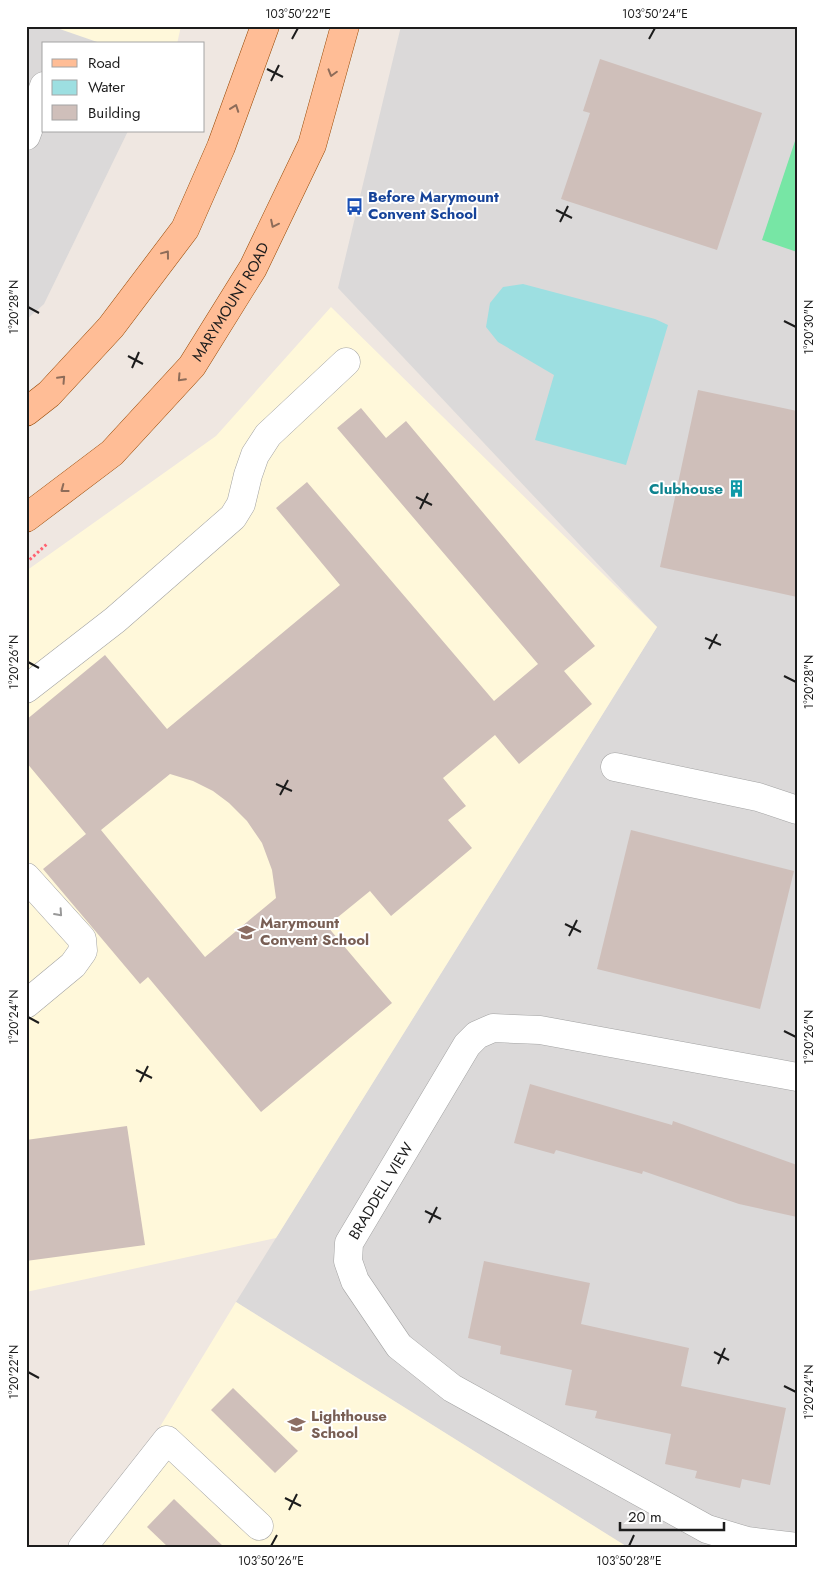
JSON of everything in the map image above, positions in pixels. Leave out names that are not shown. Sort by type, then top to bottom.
[{"type":"main road","points":[[26,412],[49,394],[110,327],[186,229],[221,146],[265,26]]},
{"type":"main road","name":"MARYMOUNT ROAD","points":[[26,518],[112,453],[192,366],[253,268],[312,145],[345,26]]},
{"type":"street","points":[[26,74],[42,79]]},
{"type":"street","points":[[26,136],[42,92]]},
{"type":"street","points":[[26,689],[115,620],[234,517],[241,504],[255,455],[268,435],[346,362]]},
{"type":"street","points":[[615,767],[758,797],[797,810]]},
{"type":"street","points":[[26,877],[82,939],[83,951],[73,966],[26,1004]]},
{"type":"street","name":"BRADDELL VIEW","points":[[797,1076],[540,1030],[493,1028],[477,1034],[467,1045],[349,1243],[348,1261],[355,1280],[399,1346],[452,1388],[707,1529],[746,1540],[797,1547]]},
{"type":"street","points":[[82,1548],[167,1440],[259,1526]]},
{"type":"shaded area","points":[[26,26],[86,26],[135,42],[42,42],[42,132],[128,132],[44,304],[26,320]]},
{"type":"shaded area","points":[[51,26],[181,26],[177,42],[97,42]]},
{"type":"shaded area","points":[[401,26],[797,26],[797,1548],[629,1548],[236,1302],[657,627],[338,288]]},
{"type":"shaded area","name":"Marymount Convent School","points":[[331,307],[657,627],[276,1238],[26,1292],[26,571],[216,436]]},
{"type":"shaded area","name":"Lighthouse School","points":[[236,1302],[629,1548],[86,1548]]},
{"type":"green space","points":[[797,135],[797,252],[762,240]]},
{"type":"water","points":[[523,284],[655,319],[668,325],[626,465],[535,440],[554,375],[498,342],[486,327],[490,303],[503,287]]},
{"type":"building","points":[[600,59],[762,113],[717,250],[561,199],[590,113],[583,111]]},
{"type":"building","name":"Clubhouse","points":[[698,390],[797,411],[797,597],[660,567]]},
{"type":"building","points":[[361,408],[386,438],[406,421],[595,646],[564,671],[592,704],[519,764],[495,735],[443,778],[466,806],[448,820],[472,848],[391,916],[370,891],[327,926],[392,1003],[261,1112],[148,977],[140,984],[43,869],[86,834],[26,762],[26,720],[105,655],[167,729],[340,585],[276,508],[307,482],[494,701],[538,664],[337,428]],"holes":[[[170,774],[193,781],[213,791],[229,803],[247,821],[262,843],[272,870],[276,898],[205,957],[101,830]]]},
{"type":"building","points":[[631,830],[794,871],[760,1009],[597,969]]},
{"type":"building","points":[[530,1084],[672,1125],[673,1121],[797,1165],[797,1217],[739,1204],[643,1171],[642,1174],[556,1150],[554,1154],[514,1143]]},
{"type":"building","points":[[127,1126],[145,1245],[26,1261],[26,1140]]},
{"type":"building","points":[[484,1261],[590,1283],[581,1324],[689,1348],[681,1386],[786,1408],[770,1485],[742,1479],[740,1488],[695,1478],[697,1471],[665,1464],[671,1434],[595,1418],[597,1411],[565,1405],[572,1370],[500,1354],[501,1346],[468,1338]]},
{"type":"building","points":[[233,1388],[298,1451],[275,1473],[211,1410]]},
{"type":"building","points":[[174,1499],[225,1548],[169,1548],[147,1527]]},
{"type":"place","name":"Before Marymount Convent School","points":[[354,206]]},
{"type":"place","name":"Clubhouse","points":[[737,489]]},
{"type":"place","name":"Marymount Convent School","points":[[246,932]]},
{"type":"place","name":"Lighthouse School","points":[[297,1425]]}]
